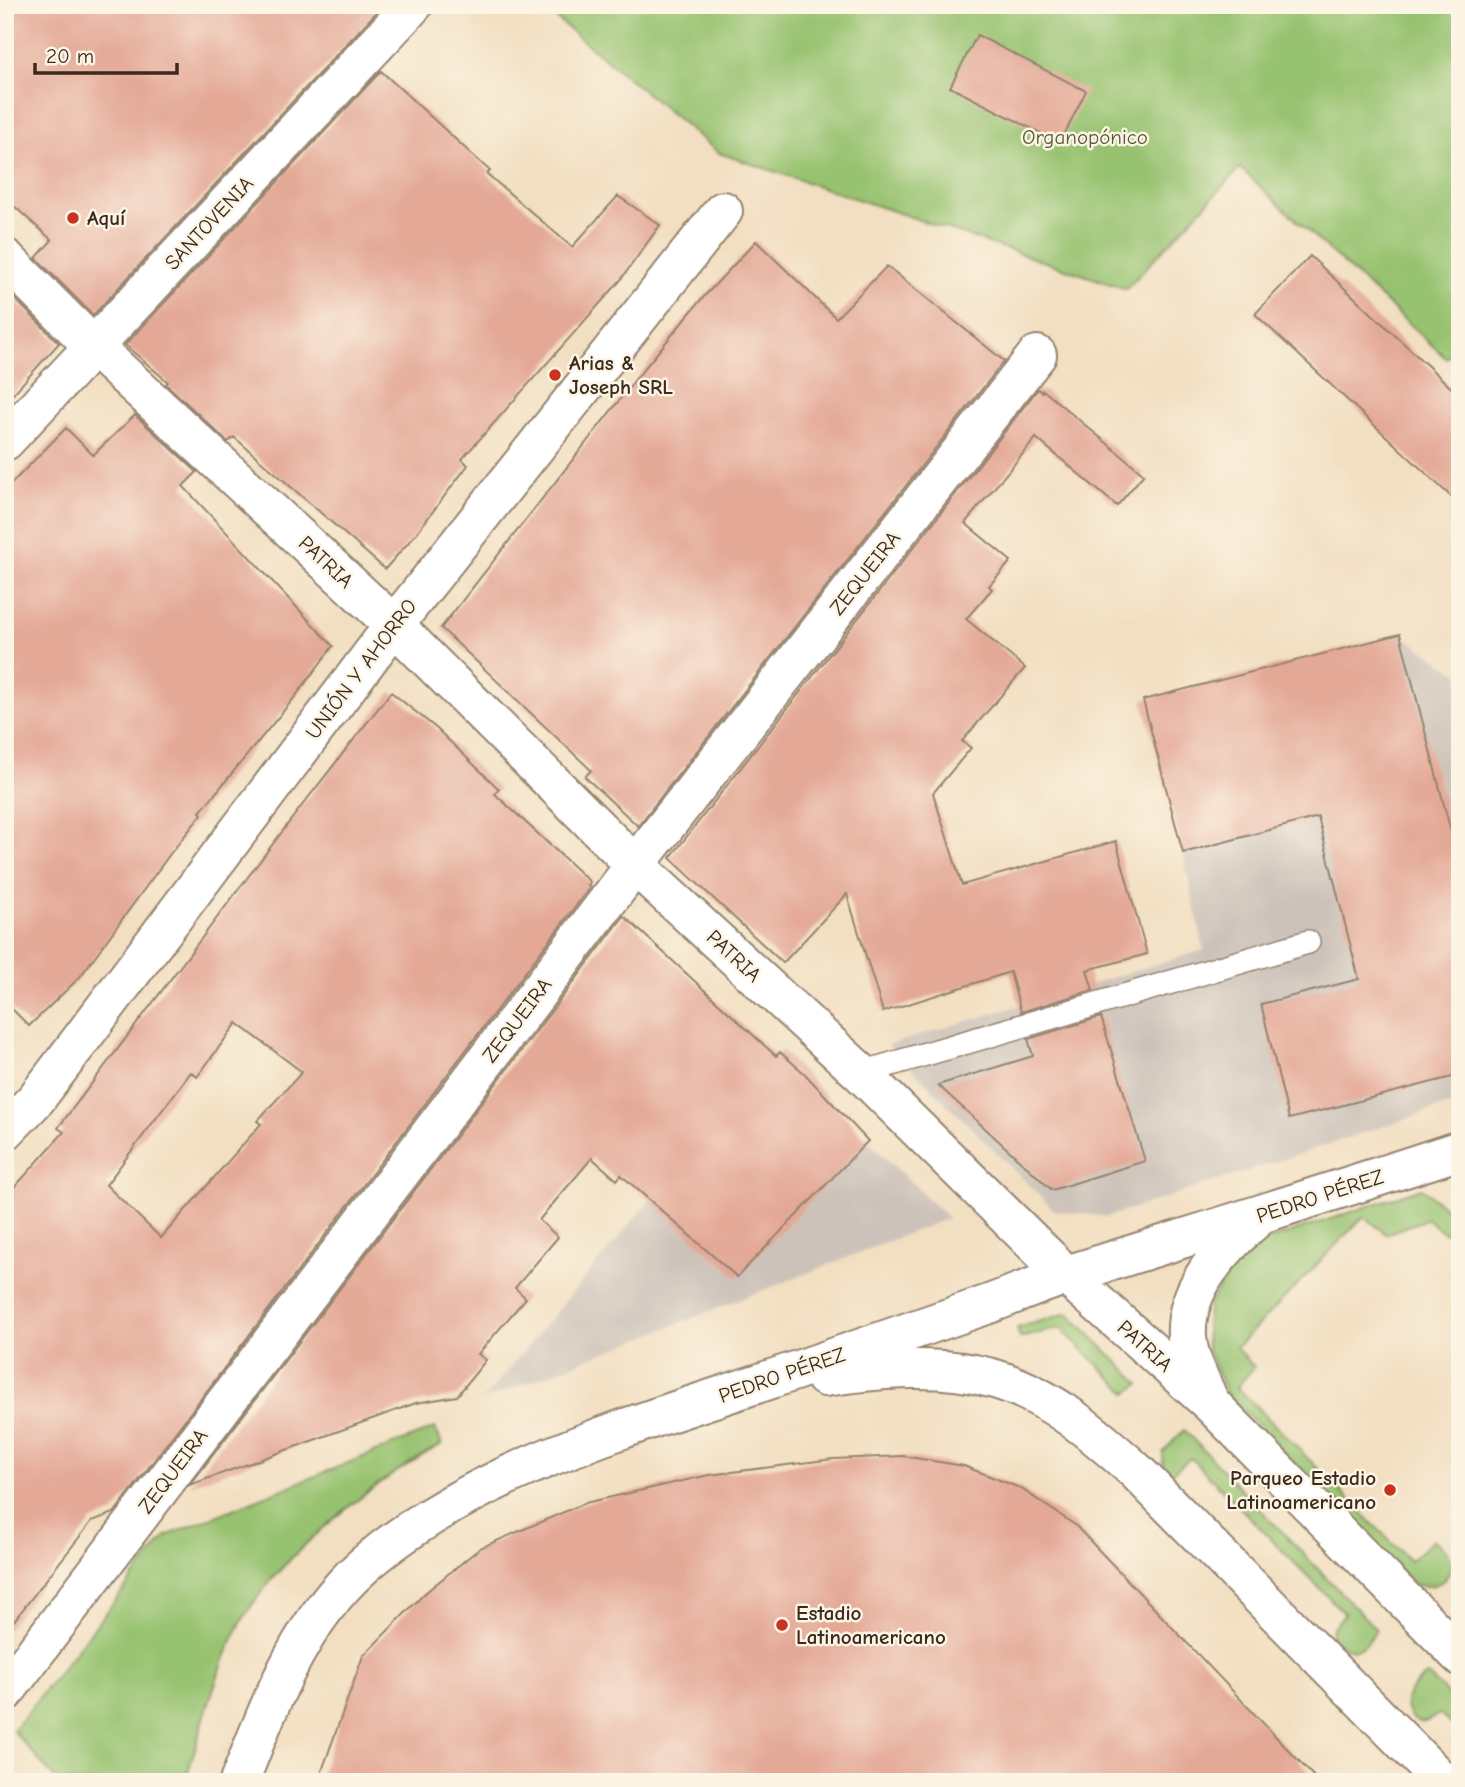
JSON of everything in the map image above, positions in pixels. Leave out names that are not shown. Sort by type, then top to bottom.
[{"type":"street","name":"SANTOVENIA","points":[[5,441],[412,5]]},
{"type":"street","name":"UNIÓN Y AHORRO","points":[[5,1131],[36,1099],[394,625],[723,211]]},
{"type":"street","name":"PATRIA","points":[[5,258],[94,347],[394,625],[635,865],[861,1073],[1066,1275],[1210,1404],[1460,1656]]},
{"type":"street","name":"ZEQUEIRA","points":[[5,1692],[635,865],[1037,355]]},
{"type":"street","name":"PEDRO PÉREZ","points":[[239,1782],[279,1682],[299,1645],[325,1607],[359,1569],[392,1542],[430,1517],[499,1480],[579,1446],[1066,1275],[1259,1216],[1460,1150]]},
{"type":"street","points":[[1210,1404],[1187,1337],[1190,1309],[1203,1277],[1228,1244],[1259,1216]]},
{"type":"street","points":[[992,1303],[973,1324],[971,1341],[980,1355],[1031,1394],[1090,1430],[1138,1472],[1443,1782]]},
{"type":"street","points":[[743,1389],[862,1372],[930,1370],[984,1376],[1031,1394]]},
{"type":"lane","points":[[861,1073],[1308,942]]},
{"type":"shaded area","points":[[1400,634],[1460,675],[1460,1101],[1107,1217],[1054,1210],[888,1045],[1204,950],[1183,853],[1143,700]]},
{"type":"shaded area","points":[[782,1050],[868,1141],[948,1218],[483,1400],[650,1200]]},
{"type":"green space","name":"Organopónico","points":[[540,5],[1460,5],[1460,344],[1446,358],[1240,168],[1126,289],[719,153]]},
{"type":"green space","points":[[1422,1188],[1460,1221],[1460,1224],[1445,1233],[1427,1219],[1386,1234],[1364,1216],[1236,1348],[1254,1367],[1237,1387],[1410,1561],[1433,1540],[1443,1547],[1451,1564],[1449,1572],[1437,1584],[1426,1586],[1414,1584],[1227,1395],[1207,1350],[1206,1324],[1209,1304],[1238,1258],[1257,1244]]},
{"type":"green space","points":[[1068,1313],[1140,1384],[1127,1393],[1060,1328],[1020,1338],[1017,1328]]},
{"type":"green space","points":[[435,1428],[442,1444],[385,1480],[325,1526],[272,1579],[251,1607],[235,1634],[220,1670],[185,1782],[58,1782],[13,1731],[166,1536]]},
{"type":"green space","points":[[1184,1430],[1376,1629],[1361,1648],[1350,1650],[1337,1642],[1331,1635],[1332,1628],[1345,1614],[1191,1458],[1170,1474],[1163,1464],[1163,1452]]},
{"type":"green space","points":[[1428,1675],[1460,1707],[1460,1733],[1439,1714],[1420,1722],[1411,1718],[1406,1699],[1414,1686]]},
{"type":"building","points":[[5,5],[383,5],[93,315],[36,258],[52,240],[5,198]]},
{"type":"building","points":[[977,35],[1086,91],[1060,143],[950,87]]},
{"type":"building","points":[[381,71],[490,171],[487,174],[572,247],[618,196],[660,225],[620,281],[462,459],[468,465],[415,535],[385,569],[234,437],[228,442],[166,384],[168,382],[125,345]]},
{"type":"building","points":[[756,241],[836,318],[887,266],[1004,361],[638,826],[585,777],[591,770],[441,628],[643,370],[699,302]]},
{"type":"building","points":[[1310,256],[1460,396],[1460,505],[1255,314]]},
{"type":"building","points":[[5,291],[59,343],[5,403]]},
{"type":"building","points":[[1038,389],[1042,392],[1043,390],[1144,474],[1117,506],[1036,438],[965,523],[1011,561],[989,586],[992,589],[966,619],[1025,668],[962,741],[971,748],[933,793],[962,885],[1116,841],[1147,954],[1087,970],[1093,990],[1021,1012],[1010,972],[883,1012],[847,894],[783,963],[670,858]]},
{"type":"building","points":[[135,415],[197,472],[183,486],[333,646],[295,697],[200,812],[202,814],[79,978],[29,1026],[5,1002],[5,490],[66,428],[93,455]]},
{"type":"building","points":[[1400,634],[1460,867],[1460,1075],[1289,1119],[1261,1004],[1359,979],[1318,817],[1183,853],[1143,700]]},
{"type":"building","points":[[391,692],[437,729],[499,789],[495,794],[590,882],[590,887],[114,1513],[92,1521],[5,1632],[5,1198],[64,1132],[58,1128]],"holes":[[[237,1023],[302,1072],[257,1121],[261,1124],[161,1238],[106,1185],[191,1072],[197,1077]]]},
{"type":"building","points":[[624,916],[776,1056],[780,1052],[804,1073],[868,1141],[737,1277],[621,1175],[617,1180],[592,1158],[539,1220],[558,1237],[515,1288],[526,1298],[478,1354],[486,1360],[457,1396],[416,1403],[190,1485]]},
{"type":"building","points":[[1101,1017],[1145,1161],[1052,1190],[938,1085],[1033,1056],[1028,1039]]},
{"type":"building","name":"Estadio Latinoamericano","points":[[903,1456],[964,1466],[1020,1488],[1075,1525],[1319,1782],[318,1782],[363,1656],[425,1593],[480,1548],[585,1503],[709,1475],[833,1459]]},
{"type":"place","name":"Aquí","points":[[73,218]]},
{"type":"place","name":"Arias & Joseph SRL","points":[[555,375]]},
{"type":"place","name":"Parqueo Estadio Latinoamericano","points":[[1390,1490]]},
{"type":"place","name":"Estadio Latinoamericano","points":[[782,1625]]}]
